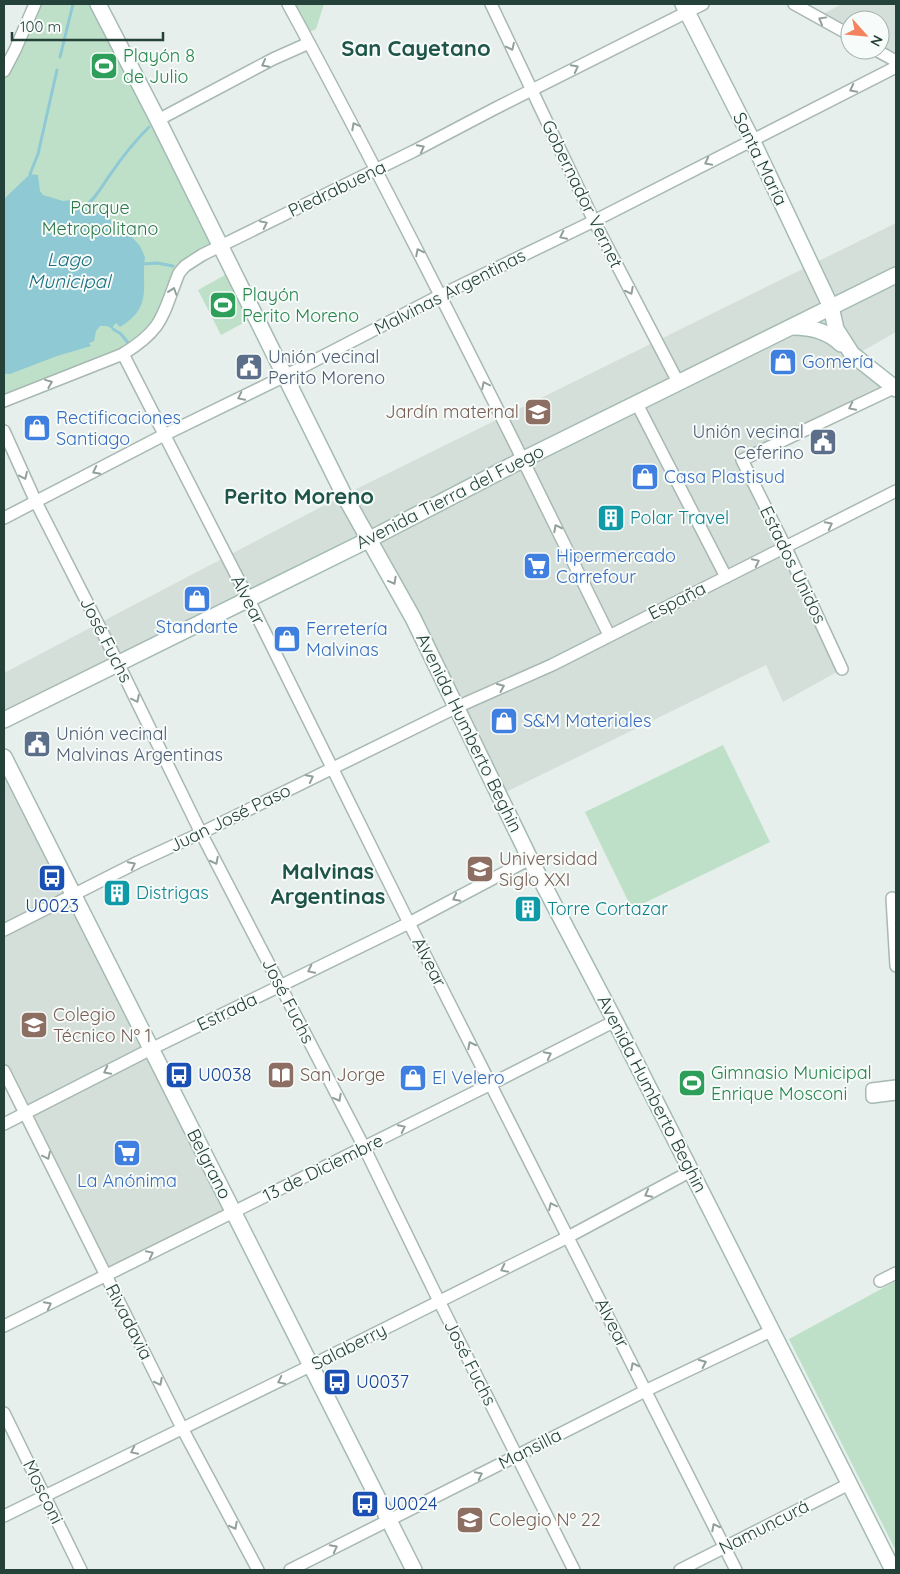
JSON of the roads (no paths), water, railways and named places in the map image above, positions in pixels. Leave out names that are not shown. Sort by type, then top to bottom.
[{"type":"street","points":[[4,71],[35,4]]},
{"type":"street","name":"Avenida Humberto Beghin","points":[[98,4],[158,120],[344,495],[370,538],[413,618],[530,859],[615,1021],[893,1570]]},
{"type":"street","points":[[288,4],[377,170],[569,551],[609,635]]},
{"type":"street","name":"Gobernador Vernet","points":[[491,4],[594,221],[678,382]]},
{"type":"street","name":"Piedrabuena","points":[[4,400],[123,354],[140,343],[161,322],[180,273],[185,266],[220,246],[377,170],[685,8],[703,4]]},
{"type":"street","points":[[794,4],[840,29]]},
{"type":"street","name":"Santa María","points":[[685,8],[752,140],[833,312],[860,352],[896,386]]},
{"type":"street","points":[[158,120],[309,42]]},
{"type":"street","name":"Malvinas Argentinas","points":[[4,518],[164,435],[594,221],[896,67]]},
{"type":"street","name":"Avenida Tierra del Fuego","points":[[4,720],[678,382],[792,327],[833,312],[896,275]]},
{"type":"street","name":"Santa María","points":[[833,312],[836,329],[852,354],[896,386]]},
{"type":"street","points":[[792,327],[826,332],[852,354]]},
{"type":"street","name":"Alvear","points":[[123,354],[248,598],[409,923],[736,1570]]},
{"type":"street","name":"Estados Unidos","points":[[842,669],[786,548],[742,460],[896,386]]},
{"type":"street","points":[[637,404],[726,577]]},
{"type":"street","name":"José Fuchs","points":[[4,431],[36,502],[118,663],[201,833],[364,1147],[574,1570]]},
{"type":"street","name":"España","points":[[457,707],[552,665],[896,491]]},
{"type":"street","name":"Juan José Paso","points":[[4,930],[138,862],[457,707]]},
{"type":"street","name":"Belgrano","points":[[4,757],[414,1570]]},
{"type":"street","name":"Estrada","points":[[4,1124],[151,1049],[409,923],[530,859]]},
{"type":"street","points":[[892,898],[896,966]]},
{"type":"street","name":"13 de Diciembre","points":[[4,1326],[615,1021]]},
{"type":"street","name":"Rivadavia","points":[[4,1071],[182,1428],[258,1570]]},
{"type":"street","points":[[896,1086],[872,1089],[872,1097],[896,1094]]},
{"type":"street","name":"Salaberry","points":[[4,1516],[568,1237],[691,1171]]},
{"type":"street","points":[[880,1281],[896,1273]]},
{"type":"street","name":"Mansilla","points":[[290,1570],[646,1390],[771,1331]]},
{"type":"street","name":"Mosconi","points":[[4,1413],[81,1570]]},
{"type":"street","name":"Namuncurá","points":[[680,1570],[849,1484]]},
{"type":"water","name":"Lago Municipal","points":[[30,174],[38,175],[40,191],[43,195],[63,201],[71,200],[78,206],[106,215],[115,225],[131,236],[140,246],[145,257],[144,293],[141,306],[133,317],[120,327],[116,323],[113,329],[107,326],[100,326],[96,331],[94,341],[89,343],[91,346],[57,356],[10,374],[4,374],[4,199]]},
{"type":"waterway","points":[[60,57],[73,4]]},
{"type":"waterway","points":[[30,174],[38,154],[57,70]]},
{"type":"waterway","points":[[83,208],[96,196],[125,154],[149,127]]},
{"type":"waterway","points":[[143,264],[157,263],[173,266]]},
{"type":"waterway","points":[[113,329],[121,334],[129,344]]},
{"type":"place","name":"Playón 8 de Julio","points":[[104,66]]},
{"type":"place","name":"Playón Perito Moreno","points":[[223,305]]},
{"type":"place","name":"Gomería","points":[[783,362]]},
{"type":"place","name":"Unión vecinal Perito Moreno","points":[[249,367]]},
{"type":"place","name":"Jardín maternal","points":[[538,412]]},
{"type":"place","name":"Rectificaciones Santiago","points":[[37,428]]},
{"type":"place","name":"Unión vecinal Ceferino","points":[[823,442]]},
{"type":"place","name":"Casa Plastisud","points":[[645,477]]},
{"type":"place","name":"Polar Travel","points":[[611,518]]},
{"type":"place","name":"Hipermercado Carrefour","points":[[537,566]]},
{"type":"place","name":"Standarte","points":[[197,599]]},
{"type":"place","name":"Ferretería Malvinas","points":[[287,639]]},
{"type":"place","name":"S&M Materiales","points":[[504,721]]},
{"type":"place","name":"Unión vecinal Malvinas Argentinas","points":[[37,744]]},
{"type":"place","name":"Universidad Siglo XXI","points":[[480,869]]},
{"type":"place","name":"U0023","points":[[52,878]]},
{"type":"place","name":"Distrigas","points":[[117,893]]},
{"type":"place","name":"Torre Cortazar","points":[[528,909]]},
{"type":"place","name":"Colegio Técnico Nº 1","points":[[34,1025]]},
{"type":"place","name":"U0038","points":[[179,1075]]},
{"type":"place","name":"San Jorge","points":[[281,1075]]},
{"type":"place","name":"El Velero","points":[[413,1078]]},
{"type":"place","name":"Gimnasio Municipal Enrique Mosconi","points":[[692,1083]]},
{"type":"place","name":"La Anónima","points":[[127,1153]]},
{"type":"place","name":"U0037","points":[[337,1382]]},
{"type":"place","name":"U0024","points":[[365,1504]]},
{"type":"place","name":"Colegio Nº 22","points":[[470,1520]]},
{"type":"district","name":"San Cayetano","points":[[416,48]]},
{"type":"district","name":"Perito Moreno","points":[[299,496]]},
{"type":"district","name":"Malvinas Argentinas","points":[[328,884]]},
{"type":"park label","name":"Parque Metropolitano","points":[[100,218]]}]
